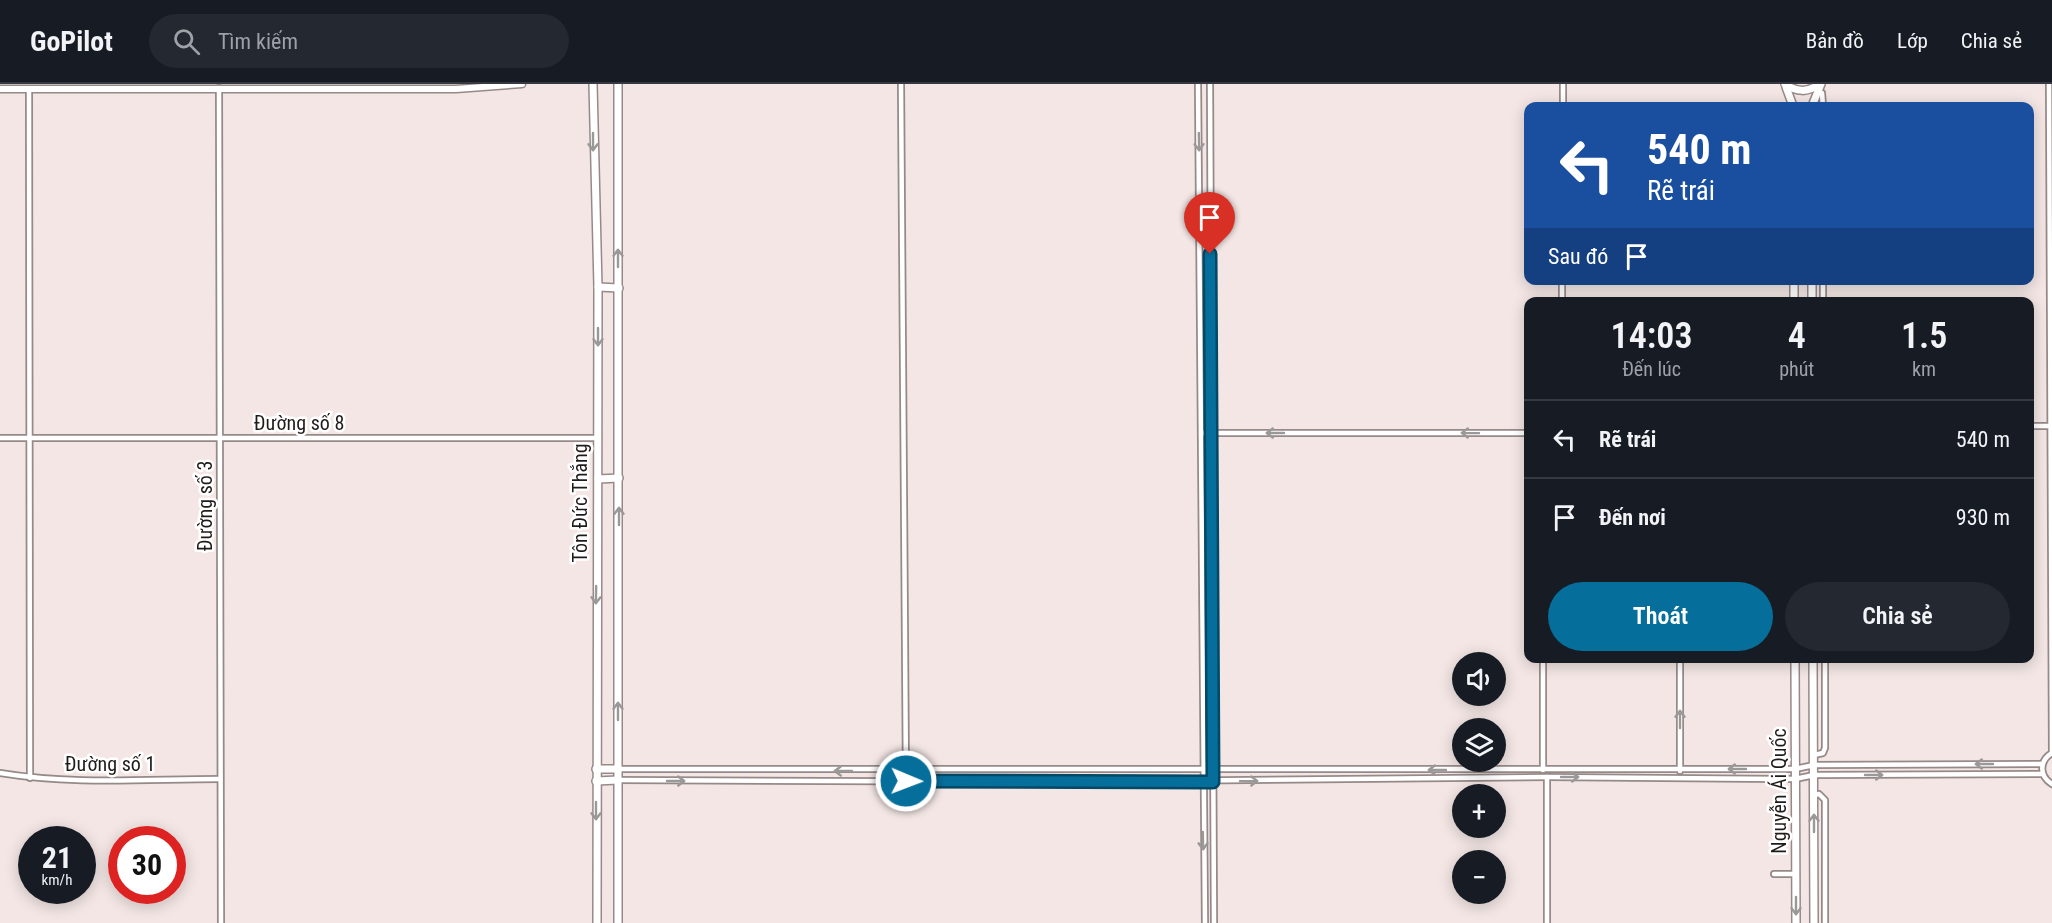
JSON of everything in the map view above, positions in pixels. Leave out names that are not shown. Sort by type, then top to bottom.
[{"type":"main road","points":[[0,89],[522,84]]},
{"type":"main road","name":"Tôn Đức Thắng","points":[[593,84],[598,287],[597,923]]},
{"type":"main road","name":"Tôn Đức Thắng","points":[[618,84],[618,923]]},
{"type":"main road","points":[[1785,84],[1800,91],[1820,84]]},
{"type":"main road","points":[[1785,84],[1790,91],[1792,102]]},
{"type":"main road","points":[[1813,102],[1820,84]]},
{"type":"main road","points":[[598,287],[619,288]]},
{"type":"main road","points":[[598,479],[619,478]]},
{"type":"main road","name":"Nguyễn Ái Quốc","points":[[1795,663],[1796,923]]},
{"type":"main road","name":"Nguyễn Ái Quốc","points":[[1814,663],[1814,923]]},
{"type":"main road","points":[[596,770],[618,770]]},
{"type":"main road","points":[[596,781],[618,780]]},
{"type":"street","points":[[901,84],[906,781]]},
{"type":"street","points":[[1198,84],[1204,923]]},
{"type":"street","points":[[1210,84],[1214,923]]},
{"type":"street","points":[[1563,84],[1563,102]]},
{"type":"street","points":[[2049,84],[2052,753],[2042,764],[2042,774],[2052,784]]},
{"type":"street","name":"Đường số 3","points":[[219,86],[221,923]]},
{"type":"street","points":[[29,87],[30,778]]},
{"type":"street","points":[[1822,93],[1823,102]]},
{"type":"street","points":[[1200,247],[1210,246]]},
{"type":"street","points":[[2034,426],[2051,426]]},
{"type":"street","points":[[1201,433],[1524,433]]},
{"type":"street","name":"Đường số 8","points":[[0,438],[597,438]]},
{"type":"street","points":[[1202,597],[1212,597]]},
{"type":"street","points":[[1543,663],[1547,923]]},
{"type":"street","points":[[1680,663],[1680,777]]},
{"type":"street","points":[[1814,755],[1823,753],[1825,748],[1825,663]]},
{"type":"street","points":[[618,770],[1795,769],[1814,765],[2042,764]]},
{"type":"street","points":[[775,781],[776,770]]},
{"type":"street","points":[[1057,782],[1058,770]]},
{"type":"street","name":"Đường số 1","points":[[0,773],[30,778],[220,779]]},
{"type":"street","points":[[618,780],[1213,782],[1545,777],[1795,779],[1814,775],[2042,774]]},
{"type":"street","points":[[1814,795],[1819,794],[1825,801],[1825,923]]},
{"type":"street","points":[[1774,873],[1796,874]]},
{"type":"route","points":[[906,781],[1213,782],[1210,254]]}]
